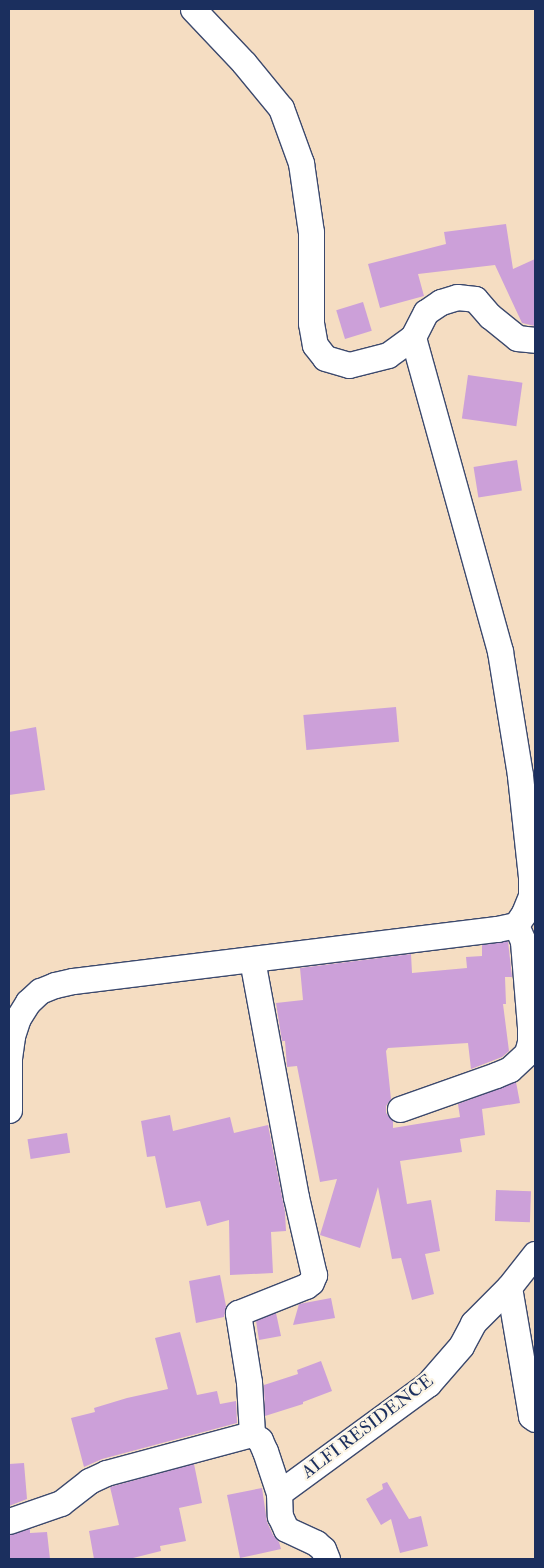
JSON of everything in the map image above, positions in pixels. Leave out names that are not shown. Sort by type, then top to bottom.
[{"type":"street","points":[[193,9],[244,63],[281,108],[301,163],[311,232],[311,323],[315,345],[325,358],[349,365],[388,355],[413,337],[426,312],[441,302],[457,297],[475,299],[490,316],[517,338],[535,340]]},
{"type":"street","points":[[413,337],[500,651],[520,775],[531,877],[531,896],[516,925]]},
{"type":"street","points":[[9,1110],[12,1036],[23,1010],[40,991],[73,981],[252,960],[516,925]]},
{"type":"street","points":[[400,1109],[496,1076],[510,1069],[527,1065],[530,1027],[523,941],[516,925]]},
{"type":"street","points":[[252,960],[296,1197],[314,1275],[311,1282],[306,1286],[238,1313],[249,1382],[252,1434],[260,1440],[266,1451],[279,1493],[280,1516],[286,1529],[316,1543],[323,1550],[327,1559]]},
{"type":"street","name":"ALFI RESIDENCE","points":[[279,1493],[428,1384],[461,1346],[473,1323],[509,1287],[535,1254]]},
{"type":"street","points":[[509,1287],[531,1416],[535,1419]]},
{"type":"street","points":[[9,1521],[60,1503],[89,1480],[106,1472],[252,1434]]},
{"type":"building","points":[[506,224],[513,269],[535,259],[535,326],[522,323],[495,265],[418,274],[424,296],[380,308],[368,264],[446,244],[444,232]]},
{"type":"building","points":[[363,302],[372,331],[345,339],[336,310]]},
{"type":"building","points":[[468,375],[522,383],[516,426],[462,419]]},
{"type":"building","points":[[517,460],[522,491],[478,498],[474,467]]},
{"type":"building","points":[[396,707],[399,742],[306,750],[303,715]]},
{"type":"building","points":[[36,727],[45,790],[9,795],[9,732]]},
{"type":"building","points":[[508,941],[512,977],[505,977],[506,1004],[503,1004],[509,1051],[502,1057],[471,1069],[468,1043],[388,1048],[386,1051],[391,1099],[386,1106],[386,1113],[393,1121],[393,1128],[460,1117],[458,1104],[516,1082],[520,1103],[482,1109],[485,1135],[460,1139],[462,1152],[400,1161],[407,1204],[431,1200],[440,1251],[425,1254],[434,1294],[412,1300],[401,1258],[392,1259],[378,1187],[360,1248],[320,1235],[337,1179],[320,1182],[297,1066],[287,1067],[285,1041],[282,1041],[276,1003],[303,1000],[300,968],[411,954],[412,973],[467,968],[466,957],[482,956],[482,945]]},
{"type":"building","points":[[170,1115],[173,1131],[230,1117],[234,1133],[268,1125],[285,1212],[286,1231],[271,1232],[273,1273],[230,1275],[229,1220],[207,1226],[200,1201],[166,1208],[155,1156],[147,1157],[141,1121]]},
{"type":"building","points":[[67,1133],[70,1153],[31,1159],[27,1139]]},
{"type":"building","points":[[496,1190],[531,1191],[530,1222],[495,1221]]},
{"type":"building","points":[[220,1275],[226,1306],[224,1317],[196,1323],[189,1281]]},
{"type":"building","points":[[331,1298],[335,1318],[293,1325],[299,1304]]},
{"type":"building","points":[[276,1313],[281,1336],[259,1340],[256,1321]]},
{"type":"building","points":[[180,1332],[197,1395],[217,1391],[220,1404],[236,1401],[237,1423],[102,1459],[84,1467],[71,1418],[95,1412],[94,1408],[127,1398],[168,1389],[155,1338]]},
{"type":"building","points":[[321,1361],[332,1391],[303,1402],[303,1404],[265,1416],[264,1385],[298,1374],[297,1370]]},
{"type":"building","points":[[24,1463],[27,1499],[9,1506],[9,1464]]},
{"type":"building","points":[[194,1464],[202,1503],[179,1508],[186,1541],[160,1546],[161,1551],[129,1559],[94,1559],[89,1531],[119,1525],[110,1487]]},
{"type":"building","points":[[387,1482],[409,1519],[421,1516],[428,1546],[400,1553],[391,1519],[381,1525],[366,1499],[383,1489],[382,1484]]},
{"type":"building","points":[[262,1488],[267,1522],[281,1549],[240,1558],[227,1495]]},
{"type":"building","points":[[30,1529],[30,1533],[47,1532],[50,1559],[9,1559],[9,1535]]}]
